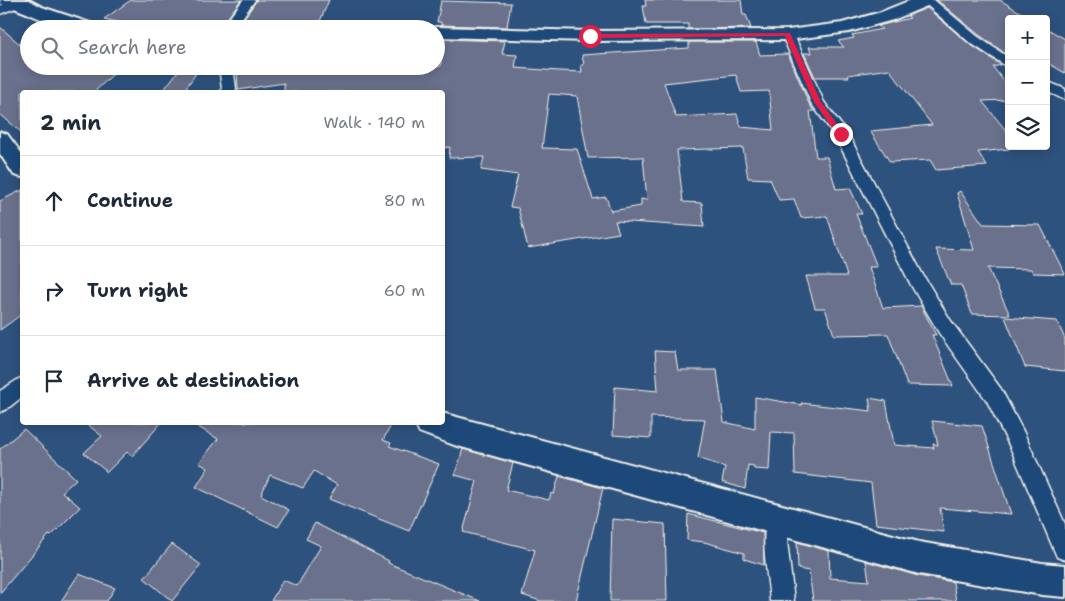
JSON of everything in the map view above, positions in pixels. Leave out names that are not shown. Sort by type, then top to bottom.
[{"type":"street","points":[[234,20],[249,0]]},
{"type":"street","points":[[445,32],[590,36],[788,35],[843,28],[887,16],[926,0],[973,39],[1005,61]]},
{"type":"street","points":[[0,10],[17,1],[36,11],[63,20]]},
{"type":"street","points":[[788,35],[818,102],[841,134],[926,295],[945,327],[994,395],[1017,440],[1065,549]]},
{"type":"street","points":[[227,75],[228,90]]},
{"type":"street","points":[[1050,87],[1065,95]]},
{"type":"street","points":[[0,140],[20,166]]},
{"type":"street","points":[[0,404],[20,388]]},
{"type":"street","points":[[436,425],[454,432],[919,558],[1042,579],[1065,581]]},
{"type":"street","points":[[777,519],[776,541],[782,601]]},
{"type":"building","points":[[131,0],[241,0],[226,20],[104,19]]},
{"type":"building","points":[[257,0],[329,0],[321,20],[243,20]]},
{"type":"building","points":[[645,0],[741,0],[743,15],[746,15],[751,28],[688,29],[688,24],[646,24],[643,6],[646,6]]},
{"type":"building","points":[[937,0],[1000,0],[1024,15],[1005,15],[1005,53],[978,34]]},
{"type":"building","points":[[441,1],[511,3],[507,27],[445,25],[445,20],[437,20]]},
{"type":"building","points":[[927,8],[968,43],[1001,65],[993,67],[1005,83],[1005,100],[982,101],[1005,129],[1005,149],[978,152],[987,166],[936,170],[930,160],[890,162],[870,131],[932,125],[889,69],[848,75],[849,77],[815,77],[804,53],[812,53],[809,47],[844,47],[838,41],[854,38],[852,35],[882,29],[878,26],[910,18],[907,16]]},
{"type":"building","points":[[0,27],[20,44],[20,75],[112,75],[96,90],[20,90],[20,131],[0,114]]},
{"type":"building","points":[[1050,30],[1065,39],[1065,73],[1050,64]]},
{"type":"building","points":[[445,39],[505,41],[502,54],[517,55],[515,68],[582,72],[581,65],[584,65],[582,55],[689,48],[689,42],[756,42],[760,55],[788,54],[809,104],[814,111],[810,111],[816,157],[827,157],[836,189],[850,188],[862,214],[856,214],[877,267],[869,267],[883,308],[921,306],[936,335],[932,335],[953,386],[907,385],[888,334],[834,335],[825,308],[815,308],[806,276],[847,276],[827,216],[801,218],[794,199],[779,200],[770,179],[748,178],[743,148],[677,150],[683,202],[702,203],[704,227],[615,221],[619,233],[528,248],[518,208],[510,207],[518,175],[481,170],[484,157],[449,158],[450,147],[445,148],[445,90],[284,90],[284,83],[238,90],[237,75],[445,75]],"holes":[[[736,75],[741,92],[769,91],[773,130],[741,127],[737,114],[676,117],[664,83]],[[549,94],[577,96],[588,158],[643,157],[647,200],[641,199],[641,206],[611,211],[606,197],[593,199],[577,149],[542,148]]]},
{"type":"building","points":[[175,75],[195,75],[184,90],[164,90]]},
{"type":"building","points":[[20,191],[20,315],[0,330],[0,201]]},
{"type":"building","points":[[960,191],[983,224],[1040,225],[1065,274],[1033,273],[1031,269],[988,268],[1010,315],[972,314],[961,285],[951,285],[936,249],[974,250],[957,193]]},
{"type":"building","points":[[1005,317],[1057,321],[1065,339],[1065,371],[1025,367]]},
{"type":"building","points":[[655,351],[675,352],[678,370],[717,370],[724,422],[755,429],[755,397],[802,405],[801,403],[871,411],[869,398],[886,401],[894,445],[934,448],[933,444],[938,445],[932,421],[982,426],[1011,514],[940,508],[944,532],[876,524],[871,483],[795,474],[794,433],[771,432],[769,470],[754,469],[754,466],[748,465],[745,489],[722,482],[725,467],[698,458],[705,419],[651,417],[651,438],[613,435],[615,387],[658,391]]},
{"type":"building","points":[[88,425],[159,425],[132,456],[127,452],[107,472],[84,453],[102,436]]},
{"type":"building","points":[[195,425],[391,425],[383,440],[391,443],[389,446],[439,464],[409,531],[329,499],[337,485],[314,471],[303,488],[270,475],[261,495],[289,510],[278,527],[196,487],[208,468],[199,463],[218,439]]},
{"type":"building","points":[[24,429],[76,479],[62,492],[80,507],[51,536],[49,535],[0,593],[0,449]]},
{"type":"building","points":[[463,449],[513,463],[506,490],[549,500],[551,493],[554,494],[559,476],[603,488],[576,601],[541,601],[522,595],[535,550],[463,532],[477,481],[455,475]]},
{"type":"building","points":[[688,514],[763,533],[764,565],[744,559],[744,553],[704,542],[687,540]]},
{"type":"building","points":[[612,519],[665,524],[667,601],[610,601]]},
{"type":"building","points":[[315,523],[389,561],[388,563],[480,601],[271,601],[283,580],[297,586],[321,546],[306,539]]},
{"type":"building","points":[[797,542],[829,551],[830,578],[869,581],[866,561],[918,576],[953,582],[956,601],[813,601],[809,571],[798,569]]},
{"type":"building","points":[[172,544],[201,565],[172,601],[144,578]]},
{"type":"building","points":[[79,574],[115,588],[107,601],[61,601]]},
{"type":"route","points":[[590,36],[788,35],[802,70],[818,102],[841,134]]}]
